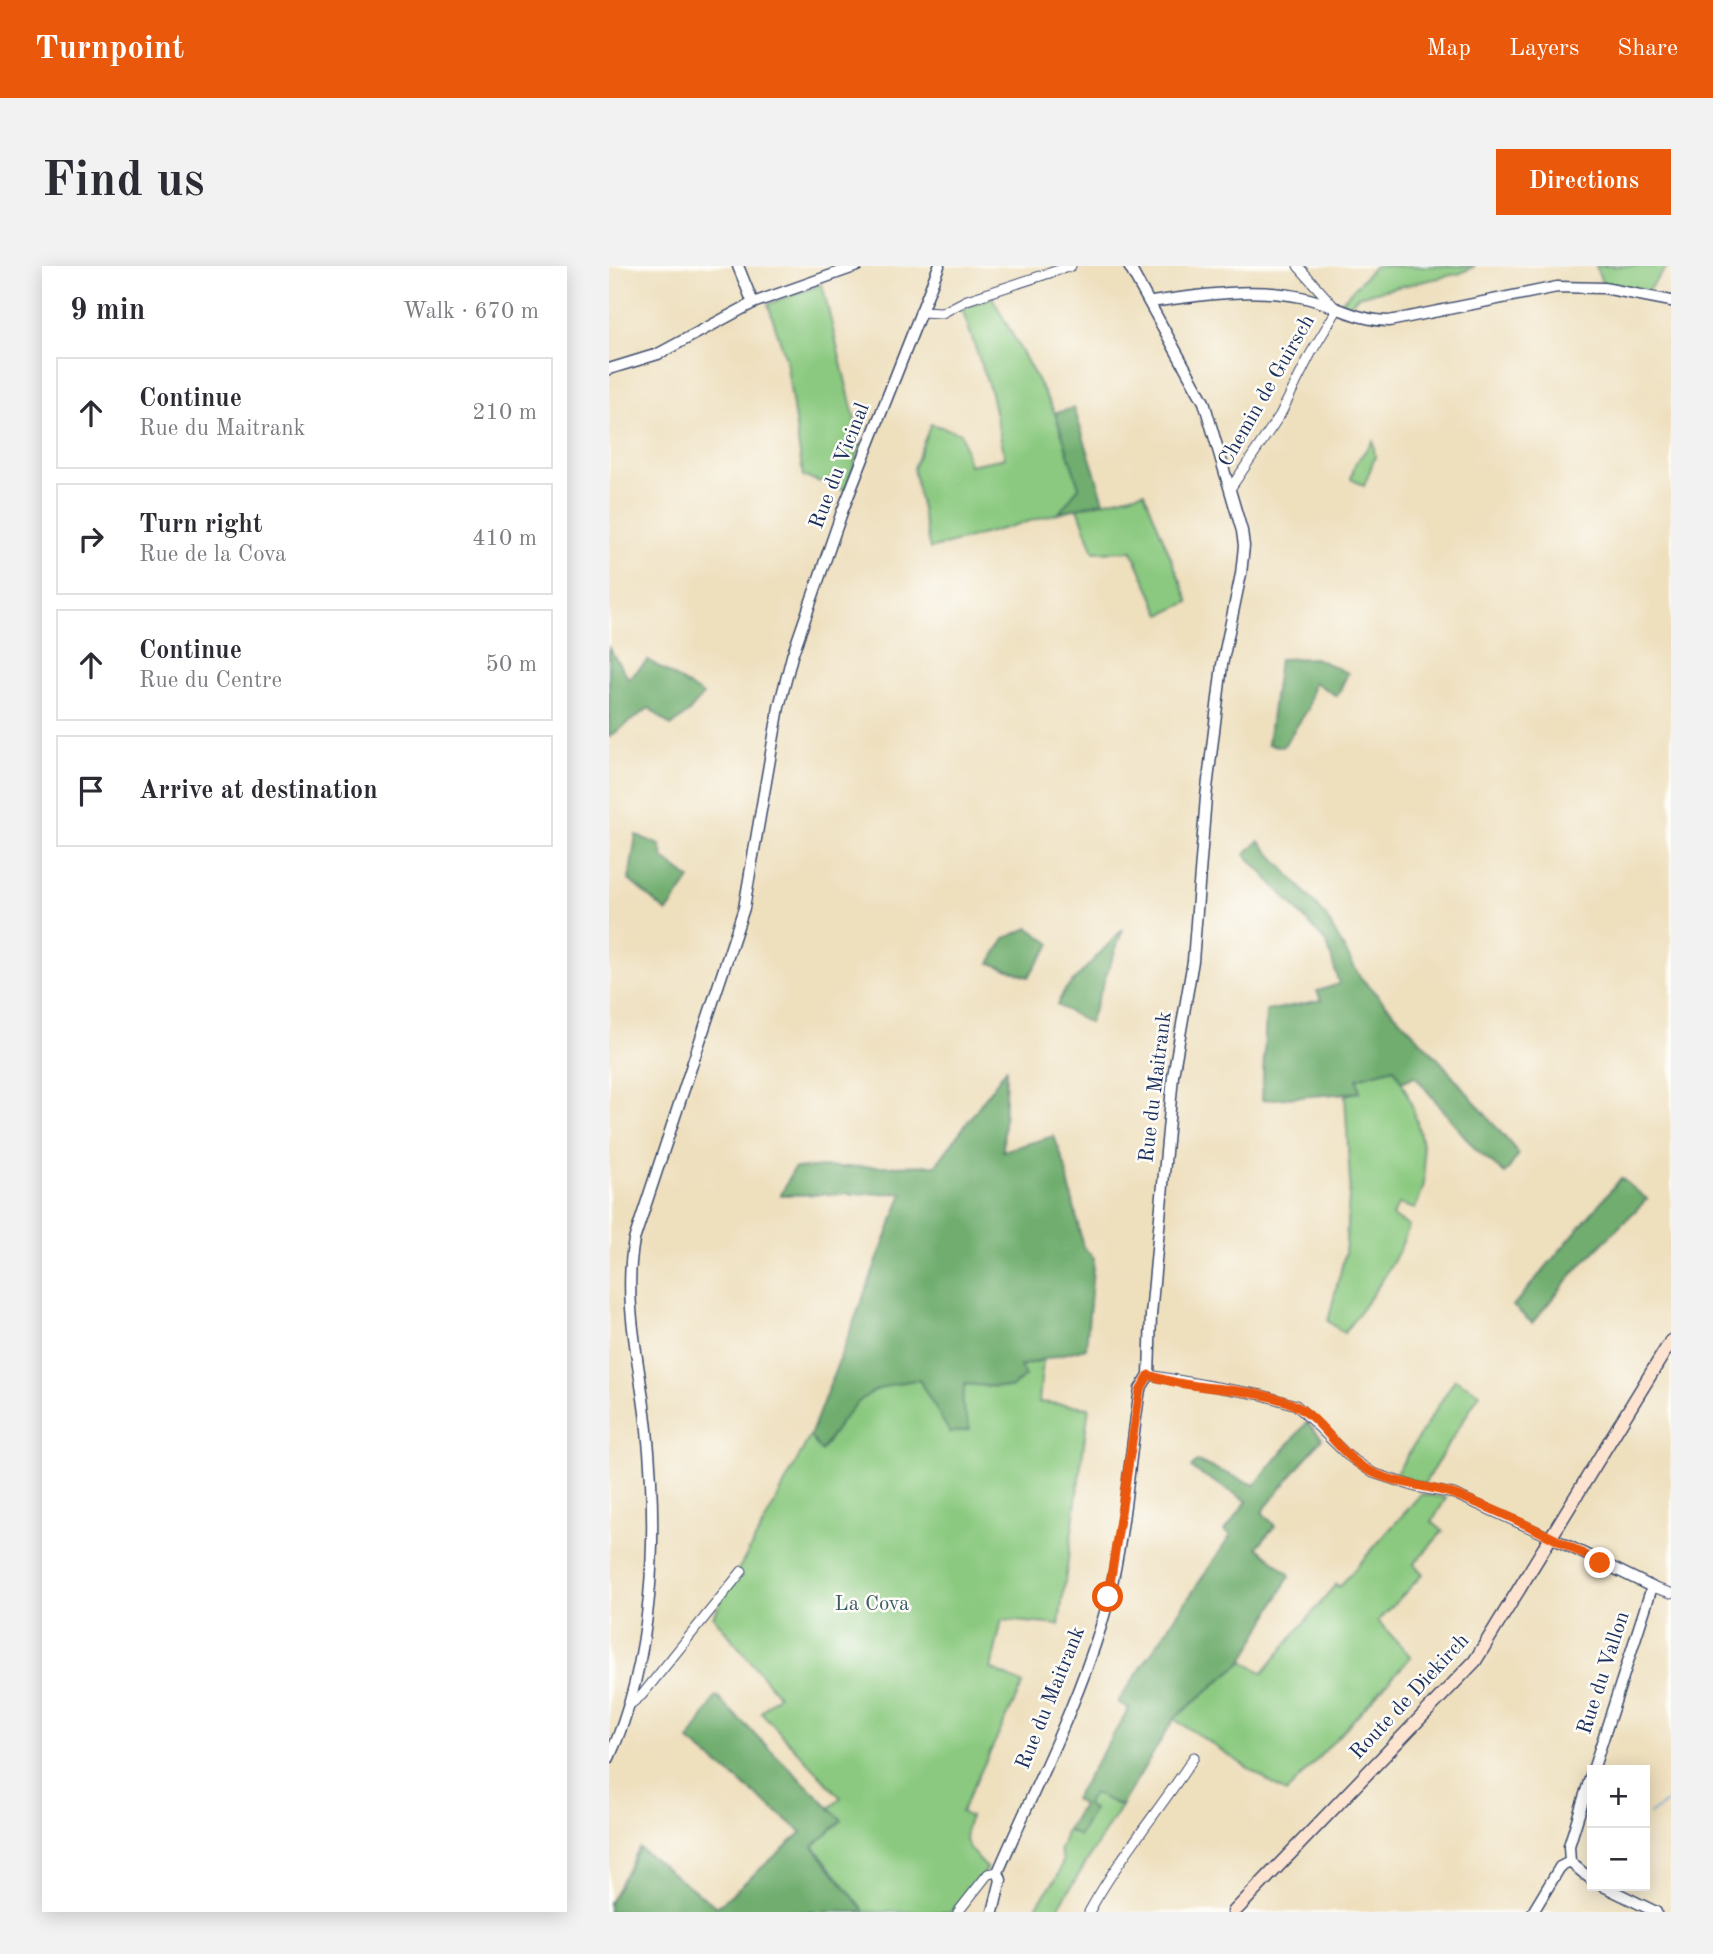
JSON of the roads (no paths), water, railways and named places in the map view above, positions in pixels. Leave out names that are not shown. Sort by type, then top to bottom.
[{"type":"main road","name":"Route de Diekirch","points":[[1234,1912],[1475,1661],[1671,1341]]},
{"type":"street","points":[[737,266],[753,303]]},
{"type":"street","points":[[609,369],[658,354],[753,303],[857,266]]},
{"type":"street","name":"Rue du Vicinal","points":[[609,1758],[632,1703],[648,1607],[651,1510],[647,1431],[631,1294],[632,1252],[744,908],[785,681],[842,512],[939,266]]},
{"type":"street","points":[[920,312],[941,313],[967,300],[1071,266]]},
{"type":"street","name":"Rue du Maitrank","points":[[993,1912],[1001,1880],[997,1871],[1101,1625],[1112,1578],[1140,1390],[1149,1375],[1151,1315],[1173,1076],[1194,953],[1206,797],[1223,660],[1244,557],[1242,531],[1204,402],[1129,266]]},
{"type":"street","points":[[1298,266],[1337,310]]},
{"type":"street","name":"Chemin de Guirsch","points":[[1151,302],[1197,295],[1267,292],[1306,298],[1369,321],[1404,320],[1557,287],[1580,285],[1671,301]]},
{"type":"street","name":"Chemin de Guirsch","points":[[1230,489],[1280,415],[1311,353],[1337,310]]},
{"type":"street","points":[[1149,1375],[1286,1401],[1312,1418],[1347,1455],[1373,1473],[1416,1487],[1454,1494],[1652,1587],[1671,1593]]},
{"type":"street","points":[[632,1703],[642,1695],[742,1571]]},
{"type":"street","name":"Rue du Vallon","points":[[1595,1765],[1652,1587]]},
{"type":"street","points":[[1089,1912],[1123,1854],[1159,1812],[1194,1757]]},
{"type":"street","name":"Rue du Vallon","points":[[1570,1863],[1569,1846],[1587,1790]]},
{"type":"street","points":[[1533,1912],[1560,1867],[1570,1863],[1587,1876]]},
{"type":"street","points":[[958,1912],[988,1874],[997,1871]]},
{"type":"street","points":[[1613,1891],[1656,1912]]},
{"type":"waterway","points":[[1650,1814],[1671,1800]]},
{"type":"park label","name":"La Cova","points":[[872,1604]]}]
